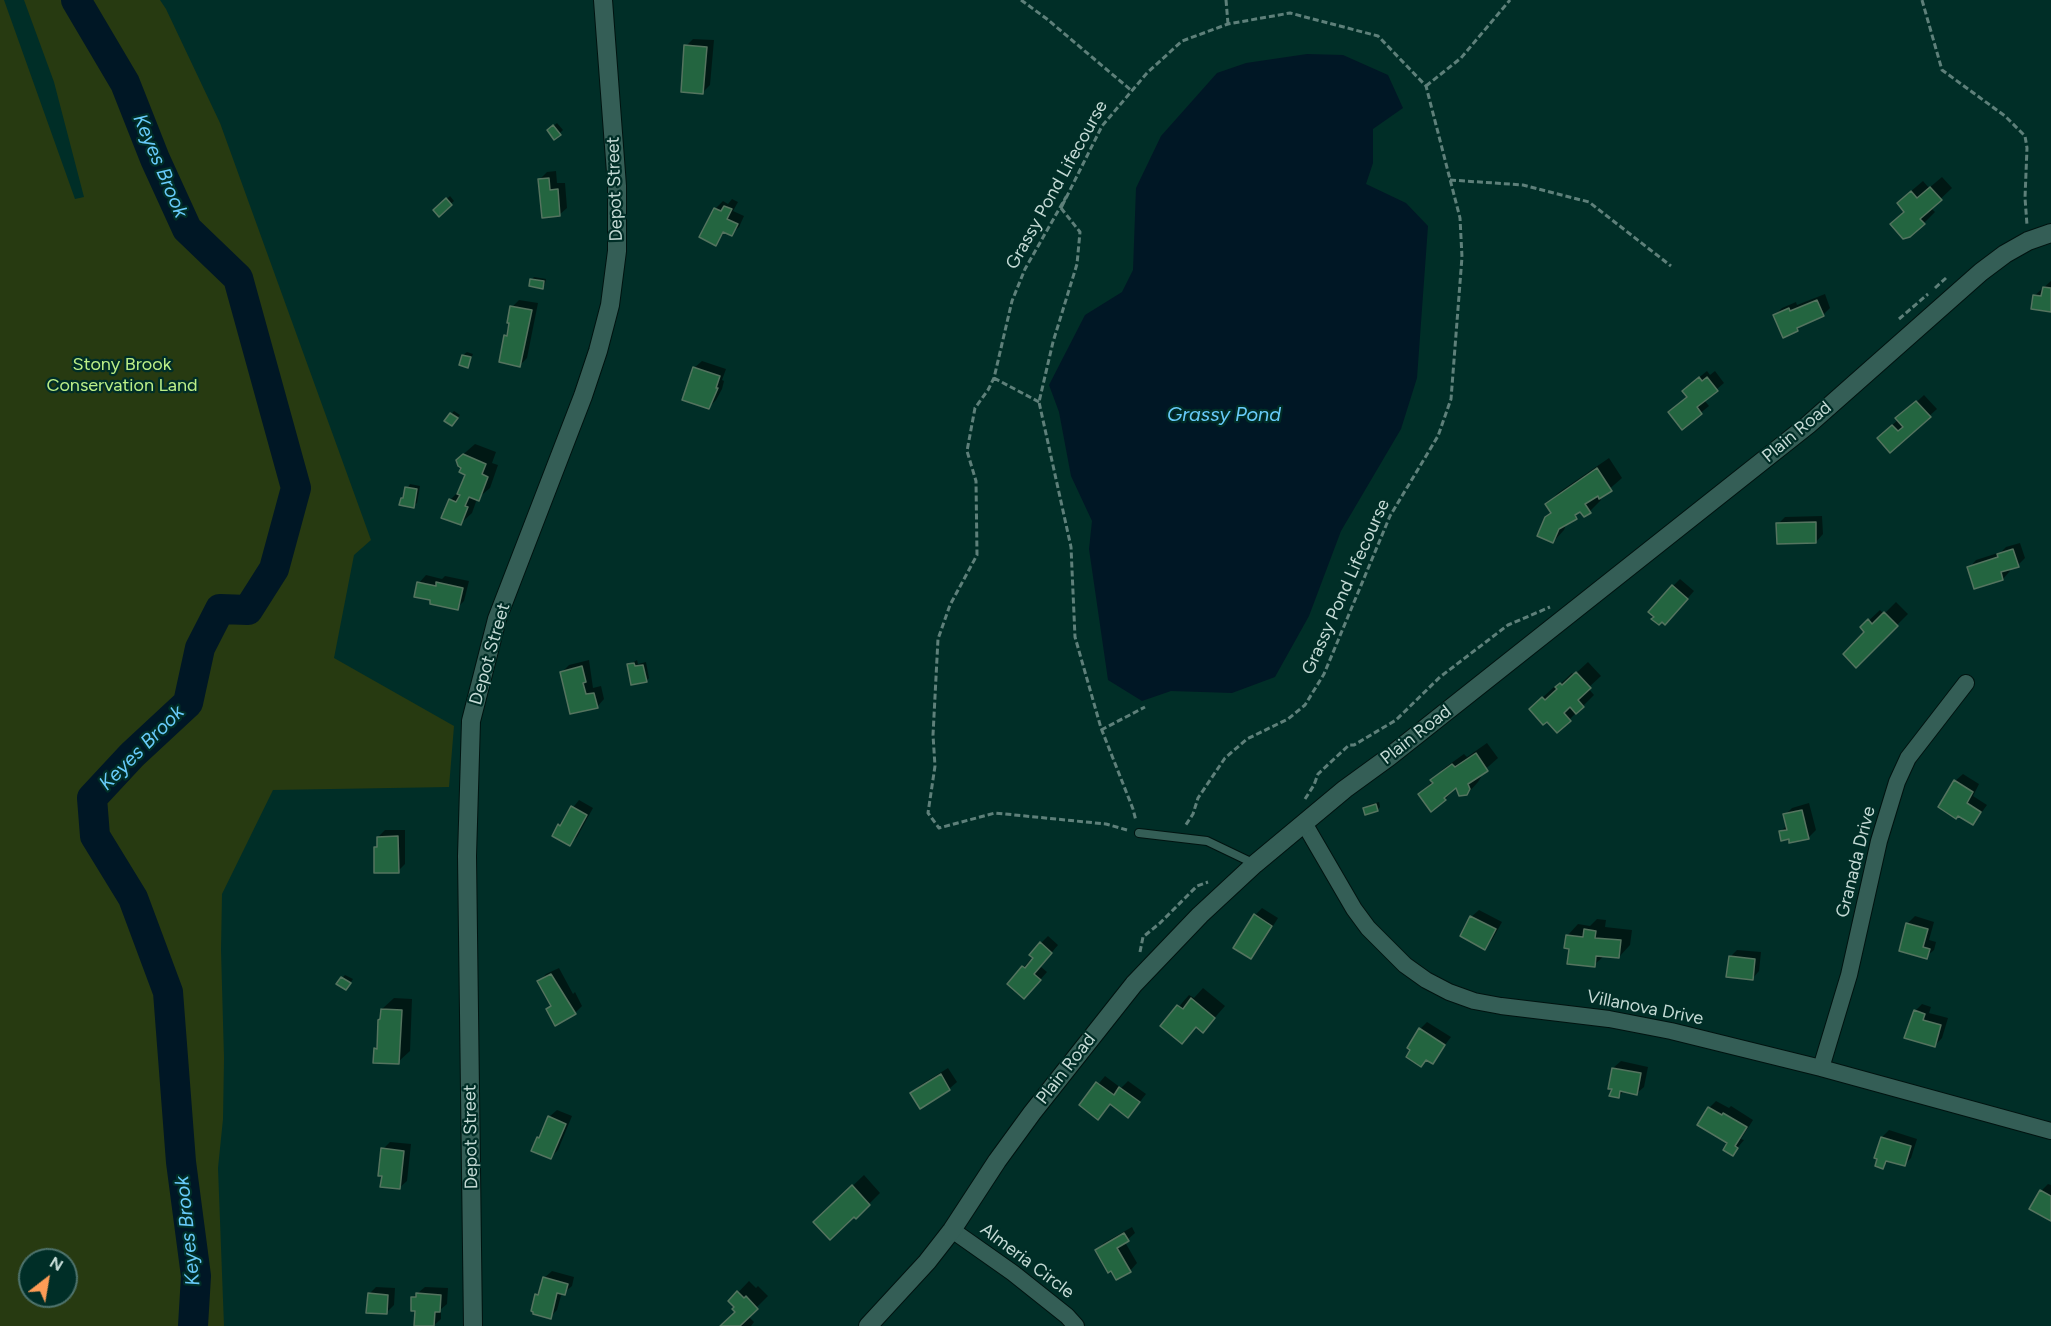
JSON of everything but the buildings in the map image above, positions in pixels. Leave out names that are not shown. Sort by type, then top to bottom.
[{"type":"main road","name":"Depot Street","points":[[473,1326],[467,856],[471,721],[497,619],[583,396],[610,305],[617,251],[617,186],[603,0]]},
{"type":"main road","name":"Plain Road","points":[[868,1326],[927,1262],[952,1230],[1032,1113],[1134,984],[1200,915],[1255,864],[1808,425],[1981,272],[2005,254],[2028,241],[2051,233]]},
{"type":"street","name":"Granada Drive","points":[[1821,1068],[1849,975],[1879,841],[1897,782],[1908,758],[1966,683]]},
{"type":"street","name":"Villanova Drive","points":[[1304,823],[1348,900],[1368,928],[1405,964],[1426,980],[1449,992],[1474,1001],[1501,1006],[1549,1010],[1635,1023],[1821,1068],[2051,1131]]},
{"type":"street","name":"Almeria Circle","points":[[952,1230],[1013,1273],[1067,1316],[1076,1326]]},
{"type":"lane","points":[[1139,833],[1207,841],[1255,864]]},
{"type":"path","points":[[1021,0],[1132,91]]},
{"type":"path","points":[[1226,0],[1228,24]]},
{"type":"path","points":[[1426,86],[1461,58],[1510,0]]},
{"type":"path","points":[[1922,0],[1942,70],[2005,116],[2025,136],[2028,241]]},
{"type":"path","name":"Grassy Pond Lifecourse","points":[[1061,208],[1102,126],[1147,73],[1182,41],[1228,24],[1290,13],[1378,36],[1426,86],[1460,218],[1462,257],[1451,399],[1438,436],[1390,516],[1324,674],[1305,705],[1288,719],[1248,739],[1225,758],[1198,798],[1194,813],[1178,837]]},
{"type":"path","points":[[1450,180],[1523,185],[1590,202],[1671,266]]},
{"type":"path","name":"Grassy Pond Lifecourse","points":[[1061,208],[1066,197],[1021,280],[1012,301],[994,378],[975,408],[967,451],[976,482],[977,555],[950,605],[938,639],[933,735],[934,766],[928,813],[939,828],[995,813],[1106,824],[1139,833]]},
{"type":"path","points":[[1061,208],[1080,232],[1077,264],[1053,342],[1039,402],[1071,547],[1075,637],[1101,730],[1133,809],[1139,833]]},
{"type":"path","points":[[994,378],[1039,402]]},
{"type":"path","points":[[1101,730],[1145,707]]},
{"type":"green space","name":"Stony Brook Conservation Land","points":[[0,0],[4,0],[75,199],[84,197],[54,82],[24,0],[160,0],[166,9],[220,123],[371,540],[354,555],[334,658],[454,726],[449,787],[273,790],[222,894],[224,1058],[223,1119],[218,1168],[224,1326],[0,1326]]},
{"type":"water","name":"Grassy Pond","points":[[1307,54],[1343,55],[1388,75],[1403,108],[1373,129],[1373,163],[1366,184],[1406,203],[1428,226],[1417,378],[1401,429],[1341,531],[1309,616],[1275,677],[1232,693],[1171,691],[1142,701],[1108,680],[1089,549],[1092,521],[1071,476],[1059,412],[1049,385],[1085,315],[1122,292],[1133,270],[1136,188],[1161,136],[1217,73],[1246,63]]},
{"type":"waterway","name":"Keyes Brook","points":[[76,0],[125,83],[155,159],[187,229],[238,278],[296,488],[274,569],[248,610],[220,609],[200,648],[188,703],[132,755],[92,798],[95,836],[133,898],[168,992],[181,1162],[196,1276],[193,1326]]}]
